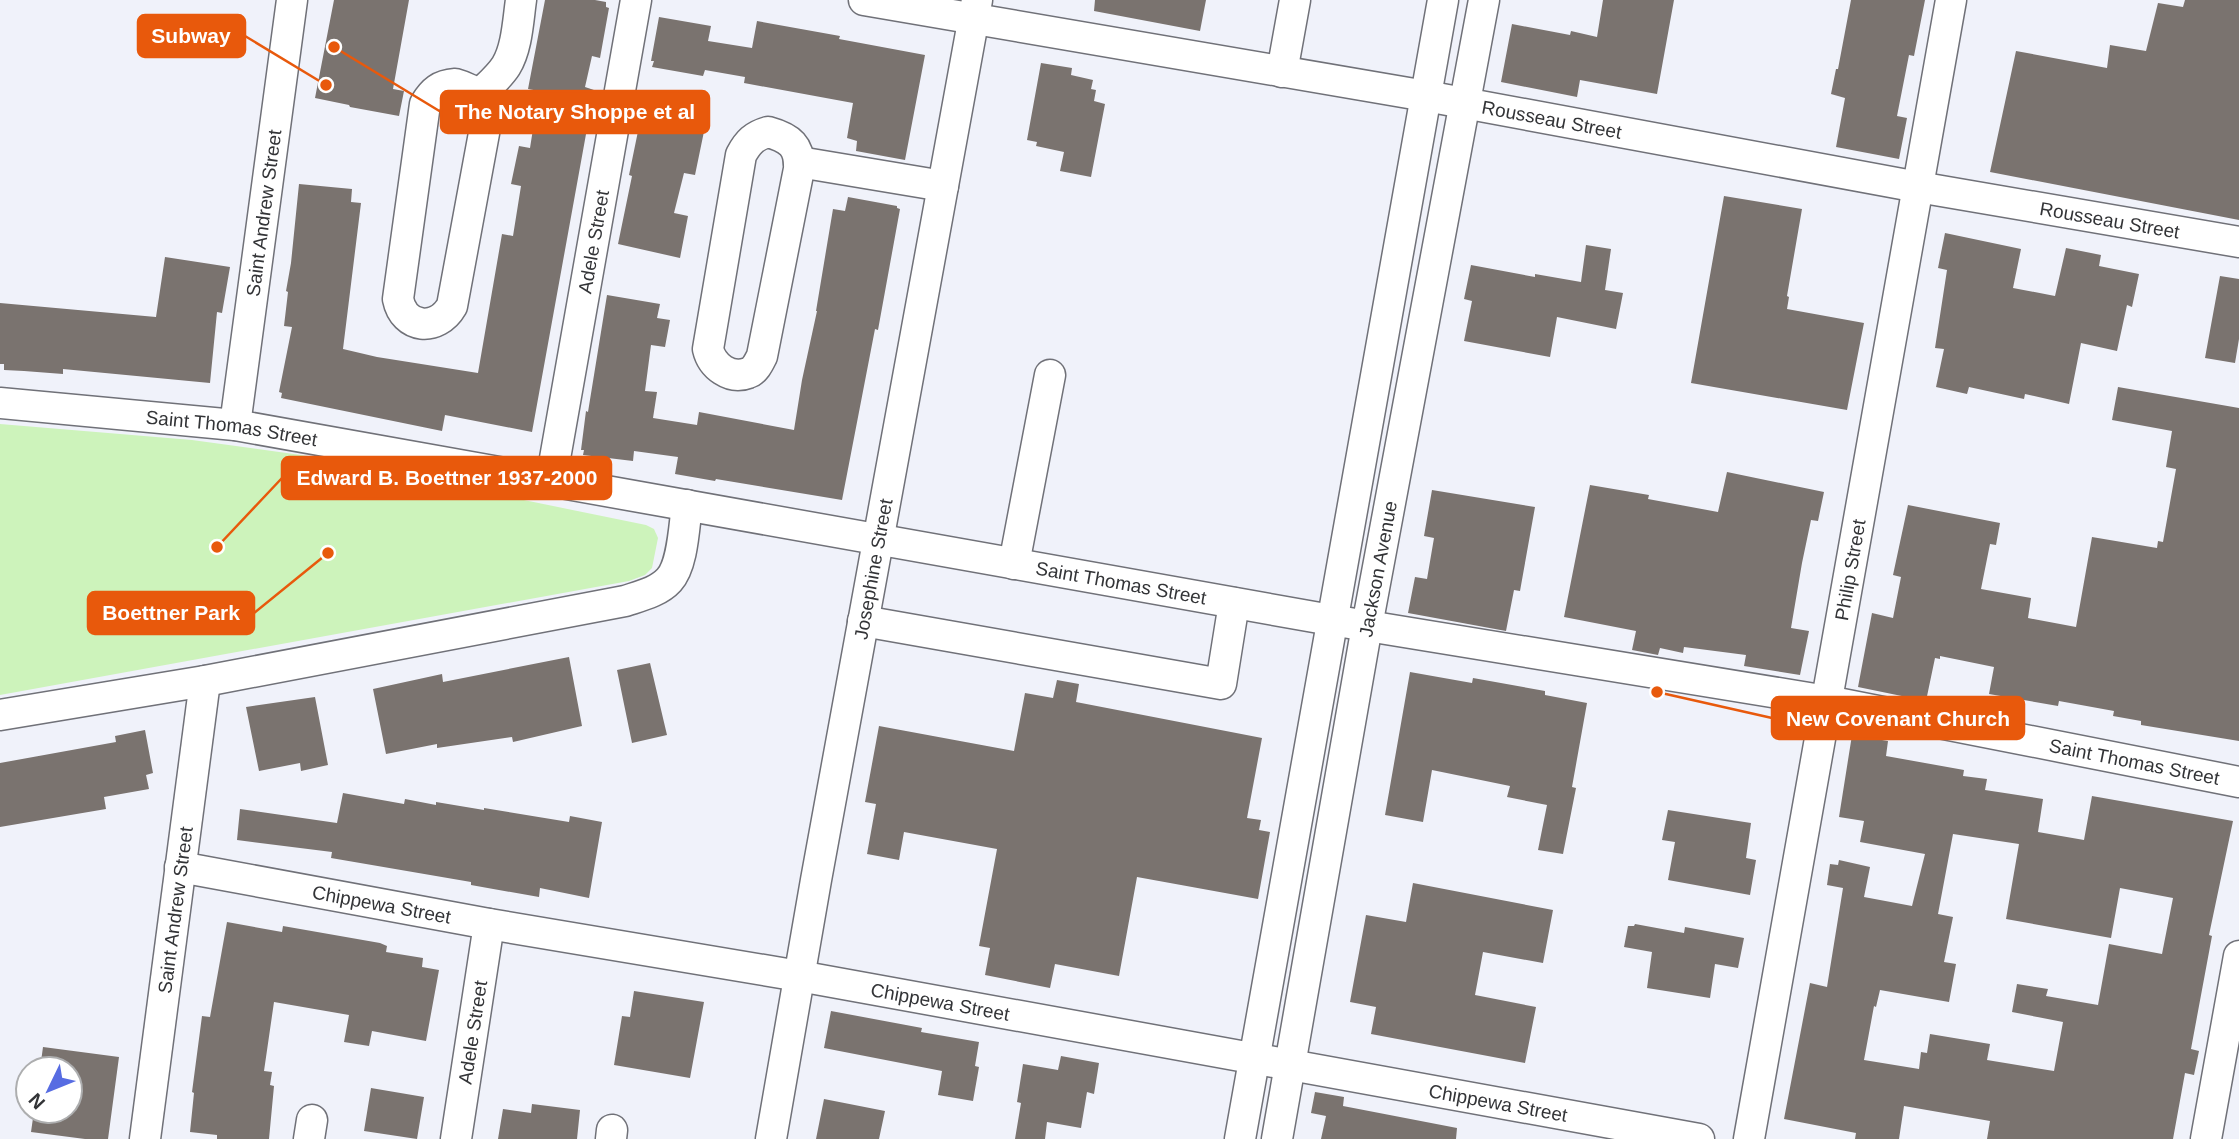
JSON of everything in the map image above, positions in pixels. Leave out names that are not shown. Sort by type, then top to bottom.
[{"type":"street","name":"Saint Andrew Street","points":[[235,425],[292,0]]},
{"type":"street","points":[[479,95],[507,65],[513,48],[521,0]]},
{"type":"street","name":"Adele Street","points":[[551,481],[636,0]]},
{"type":"street","name":"Rousseau Street","points":[[864,0],[976,10],[1282,72],[2239,242]]},
{"type":"street","points":[[1282,72],[1295,0]]},
{"type":"street","name":"Jackson Avenue","points":[[1240,1139],[1443,0]]},
{"type":"street","name":"Jackson Avenue","points":[[1276,1139],[1367,626],[1484,0]]},
{"type":"street","name":"Philip Street","points":[[1749,1139],[1951,0]]},
{"type":"street","name":"Josephine Street","points":[[771,1139],[976,10]]},
{"type":"street","points":[[455,84],[469,88],[479,95],[486,108],[487,117],[452,306],[447,316],[438,323],[421,324],[410,319],[400,309],[398,299],[425,104],[433,91],[444,85],[455,84]]},
{"type":"street","points":[[768,132],[781,135],[792,143],[799,155],[799,162],[762,356],[757,366],[748,373],[732,374],[720,369],[710,359],[708,349],[741,155],[747,144],[768,132]]},
{"type":"street","points":[[799,162],[943,186]]},
{"type":"street","points":[[1014,564],[1050,374]]},
{"type":"street","name":"Saint Thomas Street","points":[[0,403],[235,425],[1331,620],[1826,701],[2239,782]]},
{"type":"street","points":[[0,715],[205,681],[625,601],[653,591],[670,579],[678,562],[687,505]]},
{"type":"street","points":[[863,621],[1221,684],[1234,603]]},
{"type":"street","name":"Saint Andrew Street","points":[[145,1139],[205,681]]},
{"type":"street","name":"Chippewa Street","points":[[180,867],[1699,1139]]},
{"type":"street","name":"Adele Street","points":[[456,1139],[489,924]]},
{"type":"street","points":[[2206,1139],[2239,956]]},
{"type":"green space","points":[[0,424],[192,440],[308,456],[646,525],[654,529],[658,538],[652,568],[645,575],[629,581],[0,695]]},
{"type":"building","points":[[334,0],[409,0],[393,89],[404,91],[399,116],[315,98]]},
{"type":"building","points":[[545,0],[595,0],[606,2],[606,7],[609,8],[600,58],[592,56],[585,87],[594,90],[532,432],[445,415],[442,431],[281,398],[282,393],[279,392],[292,327],[284,326],[299,184],[352,189],[351,202],[361,203],[343,349],[478,373],[502,234],[513,236],[521,186],[511,184],[519,146],[530,148],[539,91],[528,89]]},
{"type":"building","points":[[1095,0],[1206,0],[1200,31],[1094,11]]},
{"type":"building","points":[[1603,0],[1674,0],[1657,94],[1580,80],[1577,97],[1501,82],[1512,24],[1570,35],[1571,31],[1597,37]]},
{"type":"building","points":[[1851,0],[1925,0],[1914,56],[1909,55],[1897,116],[1907,118],[1899,159],[1836,147],[1845,98],[1831,94]]},
{"type":"building","points":[[2185,0],[2239,0],[2239,220],[1990,172],[2016,51],[2107,68],[2110,45],[2146,51],[2158,3],[2183,7]]},
{"type":"building","points":[[659,17],[711,26],[708,41],[752,48],[757,21],[925,55],[905,160],[856,151],[857,141],[847,138],[853,103],[744,83],[745,77],[705,70],[703,76],[652,67]]},
{"type":"building","points":[[1041,63],[1072,68],[1071,75],[1093,80],[1091,89],[1096,90],[1094,101],[1105,104],[1091,177],[1060,171],[1064,152],[1036,146],[1037,142],[1027,140]]},
{"type":"building","points":[[644,102],[707,117],[695,175],[684,173],[674,213],[688,216],[680,258],[618,244]]},
{"type":"building","points":[[1724,196],[1802,209],[1787,309],[1864,323],[1847,410],[1691,383]]},
{"type":"building","points":[[848,197],[897,206],[900,209],[842,500],[675,474],[678,457],[634,451],[633,461],[583,455],[584,450],[581,450],[586,411],[588,412],[607,295],[660,304],[657,318],[670,320],[665,347],[651,345],[645,391],[657,392],[653,418],[697,425],[699,412],[794,430],[833,209],[845,211]]},
{"type":"building","points":[[1945,233],[2021,249],[2013,288],[2055,296],[2066,248],[2101,255],[2099,266],[2139,274],[2132,307],[2127,305],[2117,351],[2081,343],[2069,404],[2025,394],[2024,399],[1969,387],[1967,394],[1936,387],[1944,349],[1935,348],[1947,270],[1938,268]]},
{"type":"building","points":[[1586,245],[1611,249],[1605,290],[1623,293],[1616,329],[1557,317],[1550,357],[1464,341],[1472,301],[1464,299],[1471,265],[1581,282]]},
{"type":"building","points":[[165,257],[230,267],[222,313],[217,312],[210,383],[63,369],[63,374],[4,370],[4,364],[0,364],[0,303],[156,317]]},
{"type":"building","points":[[2220,276],[2239,279],[2239,339],[2235,363],[2205,358]]},
{"type":"building","points":[[2118,387],[2239,408],[2239,741],[2141,725],[2141,721],[2113,716],[2114,711],[2059,701],[2058,706],[1989,694],[1994,667],[1940,656],[1940,659],[1935,658],[1926,701],[1858,687],[1872,613],[1893,618],[1901,577],[1893,575],[1908,505],[2000,523],[1996,545],[1990,544],[1981,589],[2031,598],[2028,618],[2076,627],[2092,537],[2157,548],[2158,541],[2163,542],[2176,469],[2166,467],[2172,431],[2112,420]]},
{"type":"building","points":[[1727,472],[1824,492],[1818,521],[1811,520],[1791,628],[1809,631],[1800,675],[1744,666],[1746,655],[1684,647],[1683,653],[1660,648],[1658,655],[1632,650],[1636,631],[1564,617],[1590,485],[1649,495],[1648,499],[1718,512]]},
{"type":"building","points":[[1432,490],[1535,507],[1520,591],[1514,590],[1506,631],[1408,613],[1415,577],[1427,579],[1434,538],[1424,536]]},
{"type":"building","points":[[569,657],[582,726],[513,742],[512,737],[437,748],[437,744],[386,754],[373,689],[442,674],[443,682]]},
{"type":"building","points":[[650,663],[667,735],[632,743],[617,670]]},
{"type":"building","points":[[1410,672],[1472,683],[1473,678],[1545,691],[1545,695],[1587,703],[1572,787],[1576,788],[1563,854],[1538,850],[1547,805],[1507,797],[1510,786],[1432,770],[1423,822],[1385,815]]},
{"type":"building","points":[[1057,680],[1079,684],[1076,702],[1262,738],[1247,818],[1261,820],[1259,830],[1270,832],[1258,899],[1137,877],[1119,976],[1055,964],[1050,988],[985,975],[990,948],[979,946],[997,849],[904,832],[899,860],[867,854],[876,804],[865,802],[879,726],[1014,751],[1025,693],[1053,698]]},
{"type":"building","points":[[315,697],[328,765],[301,771],[300,763],[259,771],[246,707]]},
{"type":"building","points":[[145,730],[153,773],[146,775],[149,789],[104,797],[106,809],[0,827],[0,763],[116,742],[115,736]]},
{"type":"building","points":[[1852,735],[1888,741],[1886,756],[1964,770],[1963,776],[1987,779],[1985,790],[2043,799],[2038,832],[2084,840],[2092,796],[2233,821],[2209,935],[2212,936],[2191,1049],[2199,1051],[2194,1075],[2185,1073],[2173,1139],[1987,1139],[1990,1121],[1904,1106],[1899,1139],[1855,1139],[1856,1133],[1784,1119],[1810,983],[1827,987],[1843,888],[1827,885],[1830,864],[1838,865],[1839,860],[1870,867],[1864,897],[1912,906],[1925,854],[1860,842],[1864,821],[1839,817]],"holes":[[[1953,834],[2019,844],[2006,919],[2111,938],[2120,888],[2173,898],[2162,954],[2109,944],[2098,1005],[2046,996],[2048,989],[2017,984],[2012,1012],[2063,1022],[2054,1071],[1987,1060],[1990,1044],[1930,1034],[1927,1053],[1921,1052],[1919,1069],[1864,1060],[1874,1006],[1876,1007],[1880,990],[1949,1002],[1956,964],[1944,962],[1953,917],[1938,914]]]},
{"type":"building","points":[[343,793],[404,804],[405,799],[569,822],[570,816],[602,822],[589,898],[540,888],[539,897],[471,885],[471,882],[331,858],[332,852],[237,840],[240,809],[337,823]]},
{"type":"building","points":[[1668,810],[1751,823],[1746,858],[1756,860],[1750,895],[1668,880],[1675,842],[1662,840]]},
{"type":"building","points":[[1413,883],[1553,910],[1543,963],[1483,952],[1475,995],[1536,1007],[1525,1063],[1371,1034],[1376,1007],[1350,1002],[1366,915],[1406,922]]},
{"type":"building","points":[[227,922],[282,932],[283,926],[380,943],[387,946],[386,952],[423,958],[422,967],[439,970],[426,1041],[372,1031],[369,1046],[344,1042],[349,1015],[274,1002],[264,1071],[272,1072],[270,1085],[274,1086],[269,1139],[217,1139],[217,1135],[190,1132],[192,1092],[202,1016],[210,1017]]},
{"type":"building","points":[[1635,924],[1684,933],[1685,927],[1744,938],[1738,968],[1715,964],[1710,998],[1647,988],[1652,952],[1624,947],[1628,926]]},
{"type":"building","points":[[634,991],[704,1002],[690,1078],[614,1065],[622,1016],[630,1017]]},
{"type":"building","points":[[831,1011],[922,1028],[921,1032],[979,1042],[975,1066],[979,1067],[973,1101],[938,1095],[942,1071],[824,1048]]},
{"type":"building","points":[[43,1047],[119,1057],[108,1139],[31,1132],[32,1125],[84,1125],[84,1055],[42,1055]]},
{"type":"building","points":[[1061,1056],[1099,1063],[1094,1094],[1087,1092],[1081,1128],[1047,1122],[1045,1139],[1015,1139],[1021,1103],[1017,1102],[1023,1064],[1058,1070]]},
{"type":"building","points":[[371,1088],[424,1097],[417,1139],[364,1131]]},
{"type":"building","points":[[1315,1092],[1344,1097],[1343,1106],[1457,1128],[1456,1139],[1321,1139],[1326,1116],[1311,1113]]},
{"type":"building","points":[[824,1099],[885,1111],[879,1139],[816,1139]]},
{"type":"building","points":[[532,1104],[580,1110],[577,1139],[498,1139],[503,1109],[531,1113]]},
{"type":"place","name":"The Notary Shoppe et al","points":[[334,47]]},
{"type":"place","name":"Subway","points":[[326,85]]},
{"type":"place","name":"Edward B. Boettner 1937-2000","points":[[217,547]]},
{"type":"place","name":"Boettner Park","points":[[328,553]]},
{"type":"place","name":"New Covenant Church","points":[[1657,692]]}]
